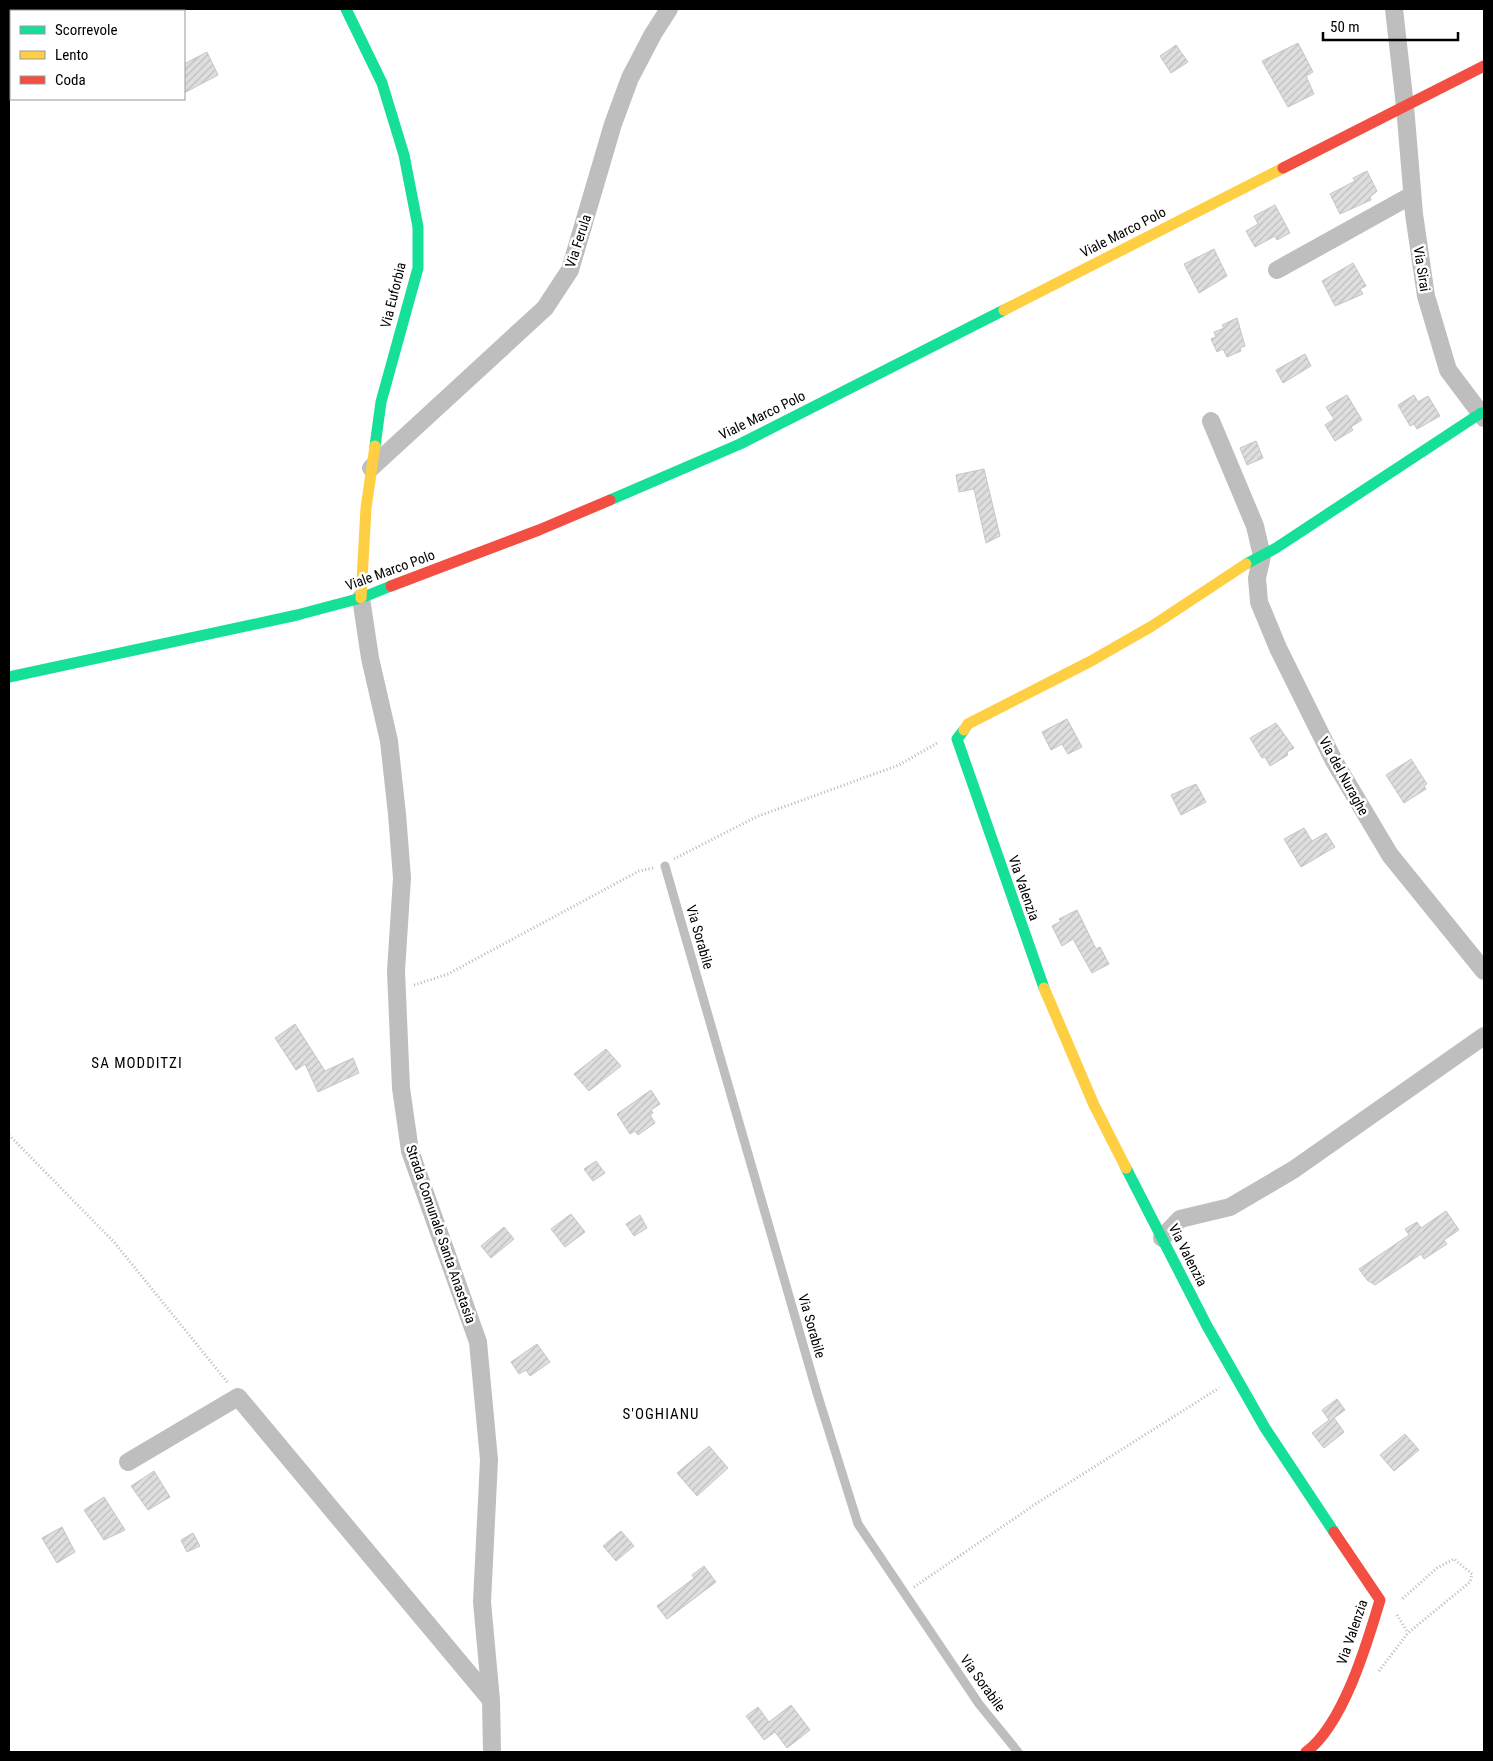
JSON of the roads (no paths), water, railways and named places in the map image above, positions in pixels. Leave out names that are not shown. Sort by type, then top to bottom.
[{"type":"street","name":"Via Euforbia","points":[[346,9],[382,83],[404,155],[418,227],[418,268],[381,402],[366,508],[361,598]]},
{"type":"street","name":"Via Ferula","points":[[371,468],[545,308],[570,270],[612,124],[630,78],[653,34],[669,9]]},
{"type":"street","name":"Via Sirai","points":[[1394,9],[1405,106],[1412,195],[1426,296],[1448,370],[1482,415]]},
{"type":"street","name":"Viale Marco Polo","points":[[9,677],[297,615],[361,598],[539,530],[740,444],[1484,66]]},
{"type":"street","points":[[1277,270],[1412,195]]},
{"type":"street","points":[[1262,556],[1482,415]]},
{"type":"street","name":"Via del Nuraghe","points":[[1212,421],[1255,526],[1262,556],[1257,578],[1260,602],[1278,648],[1334,761],[1390,856],[1484,971]]},
{"type":"street","name":"Via Valenzia","points":[[1262,556],[1234,570],[1152,626],[968,724],[957,739],[1044,989],[1094,1105],[1162,1238],[1265,1428],[1385,1603],[1341,1703],[1318,1749]]},
{"type":"street","name":"Strada Comunale Santa Anastasia","points":[[361,598],[370,658],[389,741],[397,814],[402,878],[396,971],[401,1088],[410,1152],[478,1342],[489,1460],[482,1602],[491,1700],[492,1752]]},
{"type":"street","points":[[1162,1238],[1180,1219],[1230,1207],[1294,1170],[1484,1036]]},
{"type":"street","points":[[128,1462],[238,1397],[491,1700]]},
{"type":"lane","name":"Via Sorabile","points":[[665,866],[817,1393],[858,1524],[979,1704],[1018,1752]]},
{"type":"district","name":"SA MODDITZI","points":[[137,1063]]},
{"type":"district","name":"S'OGHIANU","points":[[661,1414]]}]
